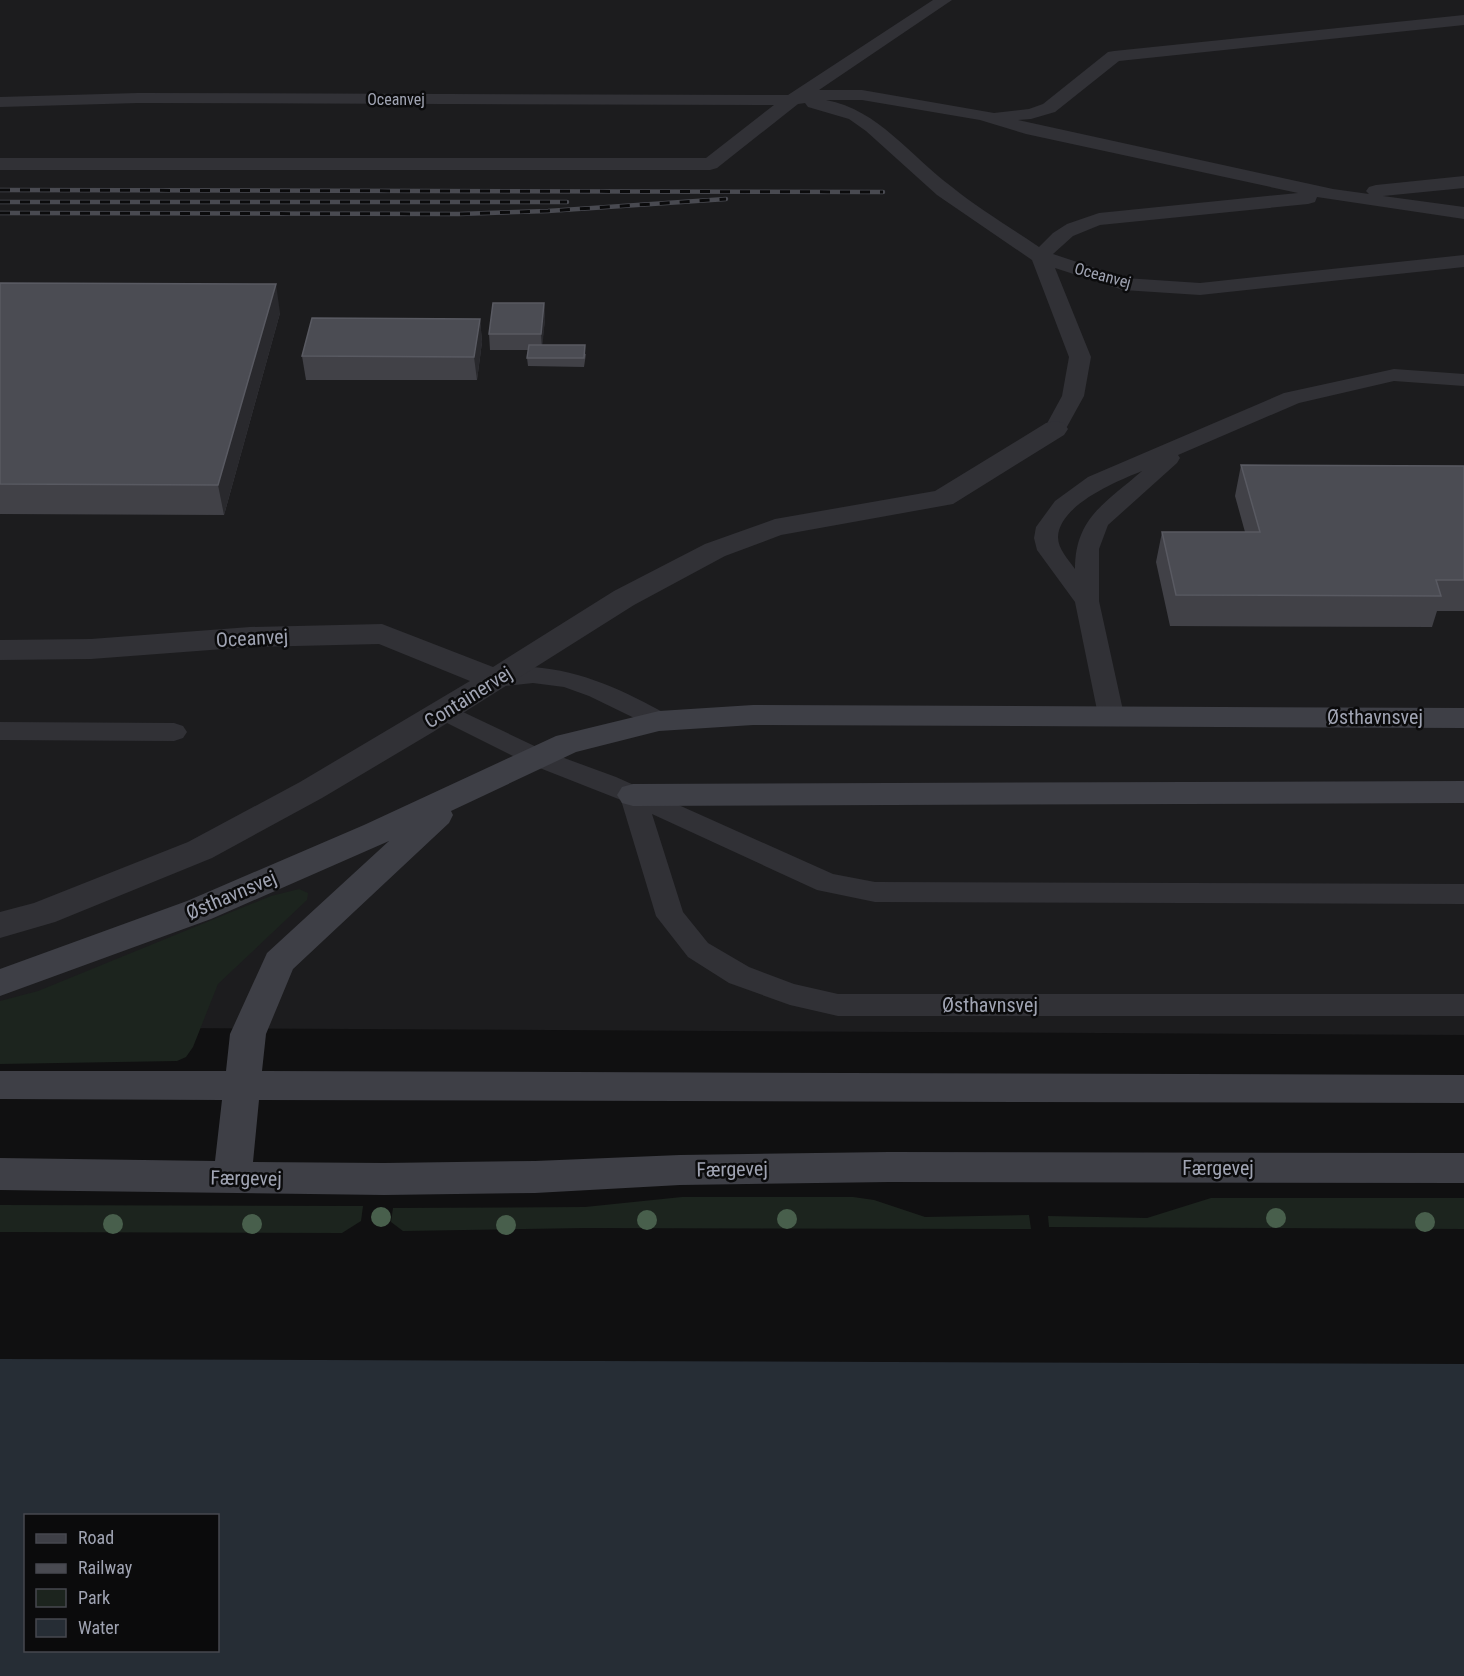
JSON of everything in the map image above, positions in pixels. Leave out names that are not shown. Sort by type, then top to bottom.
[{"type":"street","name":"Containervej","points":[[0,925],[43,912],[200,850],[311,790],[444,711],[624,598],[715,550],[775,528],[943,498],[1055,429]]},
{"type":"street","name":"Oceanvej","points":[[0,650],[91,650],[250,637],[382,634],[495,680]]},
{"type":"street","name":"Østhavnsvej","points":[[0,983],[199,910],[567,744],[659,721],[753,715],[1464,718]]},
{"type":"street","points":[[633,795],[1464,792]]},
{"type":"street","name":"Østhavnsvej","points":[[231,1178],[248,1034],[279,962],[458,795]]},
{"type":"street","points":[[0,1085],[1464,1089]]},
{"type":"street","name":"Færgevej","points":[[0,1174],[231,1178],[535,1177],[680,1170],[889,1167],[1464,1168]]},
{"type":"lane","points":[[0,164],[710,164],[792,100],[944,0]]},
{"type":"lane","name":"Oceanvej","points":[[792,100],[828,94],[862,94],[983,115],[1010,116],[1049,108],[1114,56],[1464,20]]},
{"type":"lane","name":"Oceanvej","points":[[0,102],[138,98],[792,100],[830,106],[855,116],[872,126],[944,191],[1041,257],[1123,284],[1200,289],[1464,261]]},
{"type":"lane","name":"Oceanvej","points":[[983,115],[1026,129],[1333,195],[1464,213]]},
{"type":"lane","points":[[1055,429],[1073,396],[1080,357],[1041,257],[1061,233],[1080,223],[1099,219],[1464,182]]},
{"type":"lane","points":[[1087,601],[1049,549],[1046,538],[1053,517],[1063,506],[1096,482],[1292,398],[1394,375],[1464,380]]},
{"type":"lane","points":[[1111,715],[1087,601],[1087,549],[1090,535],[1099,521],[1183,445]]},
{"type":"lane","points":[[495,680],[532,675],[589,686],[624,701],[659,721]]},
{"type":"lane","points":[[444,711],[536,757],[607,783],[827,883],[875,892],[1464,894]]},
{"type":"lane","points":[[0,731],[174,732]]},
{"type":"lane","name":"Østhavnsvej","points":[[633,795],[670,916],[698,951],[739,975],[790,994],[838,1005],[1464,1005]]},
{"type":"shaded area","points":[[0,0],[1464,0],[1464,1035],[0,1027]]},
{"type":"green space","points":[[299,889],[308,893],[307,900],[218,984],[193,1047],[186,1057],[177,1061],[0,1064],[0,1001],[38,991],[271,896]]},
{"type":"green space","points":[[682,1197],[853,1197],[874,1200],[925,1217],[1029,1215],[1031,1229],[585,1228],[403,1231],[391,1222],[393,1208],[585,1207]]},
{"type":"green space","points":[[1211,1198],[1464,1198],[1464,1229],[1049,1227],[1048,1216],[1147,1218]]},
{"type":"green space","points":[[0,1205],[363,1206],[361,1221],[342,1233],[0,1232]]},
{"type":"water","points":[[0,1359],[1464,1364],[1464,1676],[0,1676]]},
{"type":"building","points":[[0,283],[276,284],[218,485],[0,484]]},
{"type":"building","points":[[493,303],[544,303],[541,334],[489,334]]},
{"type":"building","points":[[312,318],[480,319],[474,357],[302,356]]},
{"type":"building","points":[[529,345],[585,345],[584,358],[527,358]]},
{"type":"building","points":[[1241,465],[1464,466],[1464,580],[1436,580],[1441,596],[1176,595],[1162,532],[1260,532]]},
{"type":"railway","points":[[0,190],[883,192]]},
{"type":"railway","points":[[0,213],[459,214],[548,211],[726,199]]},
{"type":"railway","points":[[0,202],[567,202]]}]
